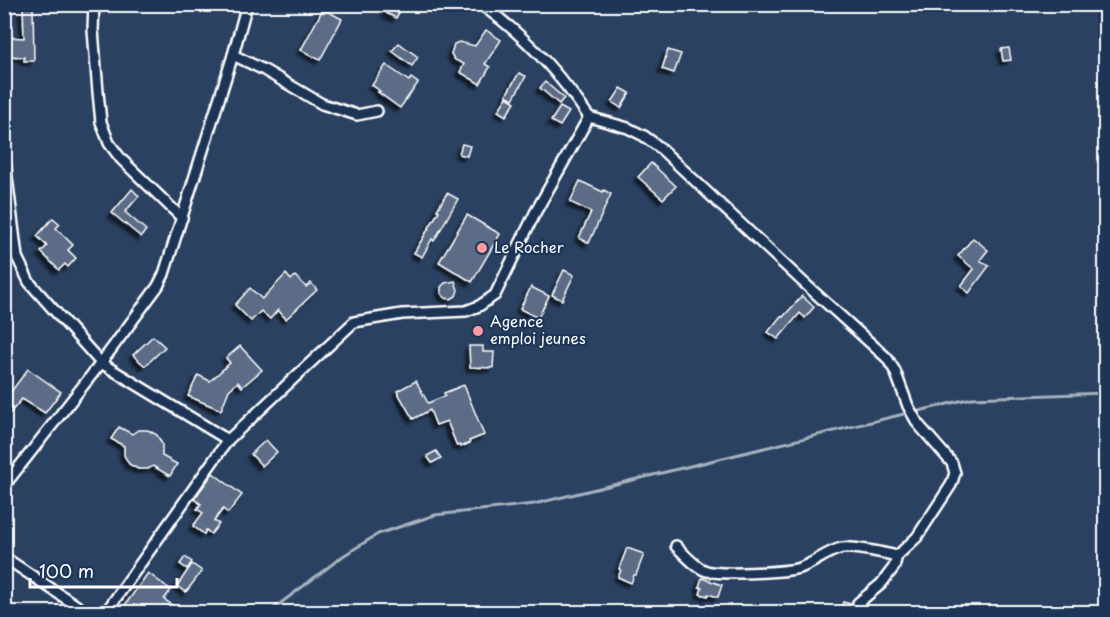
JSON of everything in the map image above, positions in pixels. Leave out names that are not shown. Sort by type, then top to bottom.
[{"type":"street","points":[[94,4],[93,30],[101,122],[109,143],[121,159],[182,218]]},
{"type":"street","points":[[4,486],[101,363],[158,286],[164,274],[234,55],[247,4]]},
{"type":"street","points":[[480,4],[502,19],[533,48],[560,77],[589,117],[628,128],[659,147],[887,358],[918,424],[952,463],[955,473],[951,485],[917,537],[897,555],[894,567],[881,584],[858,603]]},
{"type":"street","points":[[234,55],[322,104],[357,115],[377,111]]},
{"type":"street","points":[[106,612],[228,440],[354,322],[402,314],[466,311],[479,306],[495,295],[535,213],[589,117]]},
{"type":"street","points":[[4,153],[17,257],[29,282],[101,363],[228,440]]},
{"type":"street","points":[[676,546],[703,570],[711,572],[790,570],[845,548],[897,555]]},
{"type":"street","points":[[4,557],[86,612]]},
{"type":"building","points":[[390,4],[404,4],[396,18],[386,13]]},
{"type":"building","points":[[23,6],[33,6],[34,61],[24,61],[24,57],[4,56],[4,37],[24,38]]},
{"type":"building","points":[[323,9],[342,19],[320,60],[301,50]]},
{"type":"building","points":[[486,30],[501,40],[485,64],[490,67],[480,84],[460,72],[464,64],[455,60],[451,54],[454,44],[459,42],[475,46]]},
{"type":"building","points":[[399,43],[418,57],[412,66],[392,51]]},
{"type":"building","points":[[1009,48],[1011,60],[1003,61],[1001,49]]},
{"type":"building","points":[[668,50],[681,54],[674,73],[662,69]]},
{"type":"building","points":[[386,65],[409,81],[411,78],[418,83],[400,108],[372,85]]},
{"type":"building","points":[[519,73],[526,76],[513,99],[506,95]]},
{"type":"building","points":[[545,82],[564,98],[559,104],[540,88]]},
{"type":"building","points":[[621,88],[630,93],[621,108],[612,102]]},
{"type":"building","points":[[507,97],[515,102],[506,116],[498,111]]},
{"type":"building","points":[[560,107],[569,112],[560,126],[551,121]]},
{"type":"building","points":[[462,144],[470,146],[467,156],[459,154]]},
{"type":"building","points":[[651,163],[676,186],[663,199],[638,177]]},
{"type":"building","points":[[580,181],[611,194],[589,243],[579,238],[591,212],[570,202]]},
{"type":"building","points":[[132,189],[139,196],[125,212],[146,230],[141,237],[112,213]]},
{"type":"building","points":[[447,193],[458,199],[422,257],[414,253]]},
{"type":"building","name":"Le Rocher","points":[[467,215],[500,234],[472,282],[439,262]]},
{"type":"building","points":[[53,218],[60,224],[56,228],[73,245],[68,250],[76,258],[68,267],[65,264],[59,270],[41,252],[47,246],[37,236]]},
{"type":"building","points":[[973,238],[988,250],[980,260],[989,266],[969,293],[961,286],[974,269],[958,256]]},
{"type":"building","points":[[564,270],[574,275],[562,300],[552,295]]},
{"type":"building","points":[[286,274],[291,280],[295,276],[306,287],[311,283],[317,290],[286,319],[278,310],[270,319],[261,311],[251,321],[235,305],[250,288],[262,299]]},
{"type":"building","points":[[455,281],[458,290],[456,296],[451,299],[445,298],[441,293],[441,287],[445,283]]},
{"type":"building","points":[[531,287],[549,296],[538,318],[520,309]]},
{"type":"building","points":[[802,296],[814,307],[805,318],[800,313],[778,339],[768,332],[781,316],[783,317]]},
{"type":"building","points":[[153,336],[165,347],[145,366],[133,355]]},
{"type":"building","points":[[240,346],[262,370],[242,387],[238,382],[229,390],[221,410],[188,396],[198,375],[210,381],[230,363],[226,358]]},
{"type":"building","points":[[469,346],[483,346],[483,352],[494,352],[493,368],[470,367]]},
{"type":"building","points":[[28,369],[61,392],[45,413],[22,399],[10,413],[4,408],[4,397],[10,393]]},
{"type":"building","points":[[416,381],[428,403],[464,385],[484,435],[461,447],[457,446],[447,421],[436,425],[430,410],[413,419],[397,391]]},
{"type":"building","points":[[119,427],[132,434],[138,430],[148,430],[157,435],[162,444],[162,456],[177,464],[170,476],[153,466],[148,469],[138,469],[129,464],[124,455],[124,446],[111,439]]},
{"type":"building","points":[[266,440],[277,452],[262,466],[251,454]]},
{"type":"building","points":[[436,451],[441,458],[432,463],[427,456]]},
{"type":"building","points":[[213,473],[242,495],[228,513],[223,509],[214,521],[219,524],[211,534],[206,530],[204,534],[193,526],[203,513],[197,509],[201,504],[194,499]]},
{"type":"building","points":[[627,548],[644,554],[631,583],[618,577]]},
{"type":"building","points":[[185,557],[192,562],[187,569],[180,564]]},
{"type":"building","points":[[192,564],[202,571],[186,592],[177,586]]},
{"type":"building","points":[[148,573],[171,590],[164,599],[182,612],[120,612]]},
{"type":"building","points":[[702,578],[722,585],[718,597],[700,594],[702,588],[699,587]]},
{"type":"building","points":[[843,602],[851,604],[852,612],[841,610]]},
{"type":"waterway","points":[[915,412],[972,398],[1106,393]]},
{"type":"waterway","points":[[269,612],[343,556],[378,534],[435,515],[534,504],[908,413]]},
{"type":"place","name":"Le Rocher","points":[[482,248]]},
{"type":"place","name":"Agence emploi jeunes","points":[[478,331]]}]
